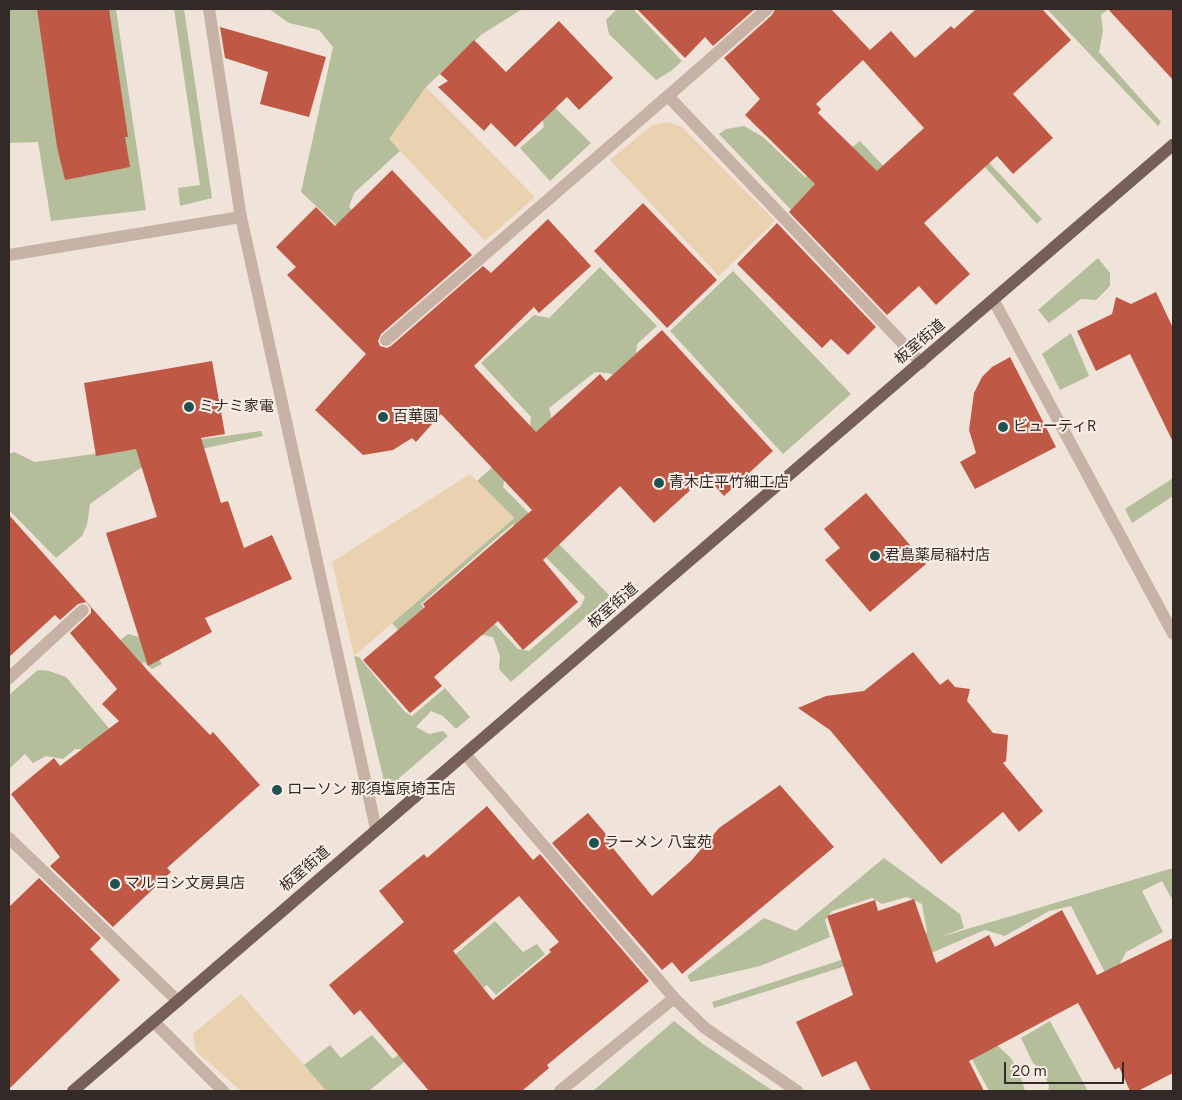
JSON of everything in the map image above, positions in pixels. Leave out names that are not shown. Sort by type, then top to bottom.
[{"type":"main road","name":"板室街道","points":[[74,1091],[376,829],[994,301],[1173,145]]},
{"type":"street","points":[[209,9],[241,218],[376,829]]},
{"type":"street","points":[[386,340],[767,9]]},
{"type":"street","points":[[668,96],[921,363]]},
{"type":"street","points":[[9,255],[241,218]]},
{"type":"street","points":[[994,301],[1173,634]]},
{"type":"street","points":[[9,678],[83,610]]},
{"type":"street","points":[[464,754],[674,998],[705,1028],[797,1091]]},
{"type":"street","points":[[9,838],[178,1001]]},
{"type":"street","points":[[560,1091],[674,998]]},
{"type":"street","points":[[154,1022],[223,1091]]},
{"type":"green space","points":[[9,9],[116,9],[146,210],[51,221],[38,142],[9,143]]},
{"type":"green space","points":[[174,9],[184,9],[212,198],[180,206],[178,188],[200,185]]},
{"type":"green space","points":[[269,9],[522,9],[481,35],[426,87],[390,139],[400,151],[354,193],[349,207],[413,275],[401,285],[301,192],[333,47],[319,30],[289,23]]},
{"type":"green space","points":[[617,9],[633,9],[682,61],[671,71],[656,80],[609,34],[606,20]]},
{"type":"green space","points":[[1047,9],[1108,9],[1101,15],[1103,31],[1099,52],[1161,122],[1158,126]]},
{"type":"green space","points":[[537,90],[591,143],[550,181],[520,148],[544,127]]},
{"type":"green space","points":[[928,105],[976,149],[1042,219],[1037,224]]},
{"type":"green space","points":[[744,126],[763,137],[805,177],[817,175],[860,141],[888,171],[852,274],[719,134],[726,129]]},
{"type":"green space","points":[[1098,258],[1110,273],[1110,286],[1096,300],[1081,299],[1049,323],[1038,310]]},
{"type":"green space","points":[[600,267],[657,326],[637,344],[635,365],[621,378],[608,373],[595,372],[549,408],[554,428],[505,475],[503,487],[610,596],[511,682],[499,669],[500,656],[493,637],[474,633],[488,617],[518,649],[529,651],[581,606],[585,597],[513,524],[421,604],[440,629],[416,650],[392,623],[514,518],[477,481],[529,434],[531,417],[481,363],[534,315],[549,318]]},
{"type":"green space","points":[[733,271],[851,394],[783,454],[670,331]]},
{"type":"green space","points":[[1071,333],[1089,376],[1060,390],[1042,354]]},
{"type":"green space","points":[[261,431],[263,436],[158,458],[136,471],[90,504],[87,525],[82,536],[56,558],[9,510],[9,454],[14,452],[35,462]]},
{"type":"green space","points":[[1173,478],[1173,496],[1132,523],[1125,509]]},
{"type":"green space","points":[[128,634],[146,639],[162,664],[152,669],[144,662],[117,685],[96,659]]},
{"type":"green space","points":[[354,656],[359,657],[405,712],[412,716],[445,688],[470,717],[456,729],[443,716],[431,711],[416,727],[429,734],[443,731],[448,736],[390,786],[385,785]]},
{"type":"green space","points":[[38,670],[49,671],[66,677],[118,739],[87,749],[75,749],[63,759],[46,756],[33,763],[25,754],[9,769],[9,695]]},
{"type":"green space","points":[[884,858],[960,914],[964,928],[940,937],[1173,868],[1173,901],[1162,881],[1142,891],[1163,932],[1126,952],[1118,967],[1131,1023],[1071,906],[1049,911],[1005,936],[985,930],[931,953],[968,1019],[1010,1057],[1019,1071],[1025,1091],[989,1091],[911,945],[714,1008],[712,1002],[927,932],[922,904],[907,897],[882,904],[872,898],[832,911],[825,920],[830,937],[760,966],[691,982],[687,976],[764,918],[796,931]]},
{"type":"green space","points":[[495,921],[523,952],[537,944],[545,954],[496,995],[487,985],[459,1005],[432,974]]},
{"type":"green space","points":[[674,1021],[703,1044],[773,1091],[593,1091]]},
{"type":"green space","points":[[1050,1021],[1088,1091],[1048,1091],[1049,1086],[1043,1071],[1033,1063],[1021,1038]]},
{"type":"green space","points":[[433,1026],[433,1038],[369,1091],[326,1091],[304,1065],[330,1045],[341,1058],[372,1035],[393,1059]]},
{"type":"sand","points":[[426,87],[535,197],[485,241],[389,139]]},
{"type":"sand","points":[[669,122],[682,127],[775,221],[719,276],[610,160],[652,125]]},
{"type":"sand","points":[[470,474],[514,518],[354,656],[332,562]]},
{"type":"sand","points":[[241,994],[326,1091],[241,1091],[196,1051],[193,1034]]},
{"type":"building","points":[[37,9],[109,9],[128,137],[125,137],[130,167],[65,180],[57,147]]},
{"type":"building","points":[[637,9],[755,9],[713,46],[705,37],[685,58]]},
{"type":"building","points":[[775,9],[831,9],[870,50],[891,31],[915,58],[951,26],[954,29],[976,9],[1042,9],[1071,40],[1013,94],[1053,138],[1013,174],[997,156],[924,223],[970,274],[936,305],[919,286],[887,315],[789,212],[815,184],[745,115],[760,99],[724,58],[772,15]],"holes":[[[863,60],[924,128],[877,171],[818,113],[821,109],[816,104]]]},
{"type":"building","points":[[1108,9],[1173,9],[1173,80]]},
{"type":"building","points":[[559,21],[613,78],[579,110],[567,97],[515,147],[491,123],[484,131],[438,87],[448,81],[440,74],[474,40],[506,72]]},
{"type":"building","points":[[220,27],[326,57],[309,117],[260,104],[268,72],[225,58]]},
{"type":"building","points":[[392,170],[472,255],[381,334],[378,341],[380,346],[387,348],[391,346],[483,266],[491,273],[548,219],[591,266],[539,313],[534,307],[474,366],[536,432],[600,374],[606,381],[662,330],[773,451],[724,496],[706,476],[654,523],[620,486],[543,560],[578,602],[523,650],[498,621],[434,677],[442,686],[410,713],[363,660],[425,607],[423,604],[532,510],[441,414],[416,442],[412,438],[393,450],[363,455],[315,410],[366,354],[287,275],[296,267],[276,247],[316,207],[335,226]]},
{"type":"building","points":[[643,203],[717,280],[667,328],[594,251]]},
{"type":"building","points":[[777,223],[876,327],[848,355],[831,339],[822,348],[737,264]]},
{"type":"building","points":[[1156,292],[1173,328],[1173,442],[1130,354],[1096,371],[1077,331],[1112,314],[1116,297],[1131,304]]},
{"type":"building","points":[[1010,357],[1056,447],[975,489],[960,462],[976,453],[969,430],[974,393],[982,377],[992,367]]},
{"type":"building","points":[[212,361],[225,434],[201,438],[221,503],[228,501],[244,548],[272,535],[292,579],[205,618],[212,632],[148,666],[106,533],[157,517],[136,449],[96,456],[84,383]]},
{"type":"building","points":[[866,493],[926,564],[870,612],[825,560],[840,548],[824,529]]},
{"type":"building","points":[[9,515],[149,672],[210,735],[213,732],[260,785],[167,868],[171,872],[113,927],[50,866],[60,857],[11,794],[54,758],[60,766],[119,721],[102,704],[117,689],[70,633],[91,613],[91,608],[86,602],[78,604],[60,620],[55,615],[9,657]]},
{"type":"building","points":[[913,652],[940,685],[948,679],[955,687],[970,689],[967,701],[993,733],[1008,735],[1006,761],[1003,763],[1043,811],[1019,832],[1003,812],[941,864],[830,730],[798,708],[826,696],[864,691]]},
{"type":"building","points":[[780,785],[834,847],[682,974],[672,962],[662,970],[552,843],[588,813],[611,840],[608,842],[652,896],[691,861],[719,828]]},
{"type":"building","points":[[487,806],[533,860],[540,854],[649,981],[547,1065],[549,1068],[522,1091],[429,1091],[360,1010],[354,1015],[329,985],[404,922],[379,891],[424,854],[427,858]],"holes":[[[519,896],[559,942],[549,950],[551,952],[493,1000],[453,951]]]},
{"type":"building","points":[[39,878],[101,938],[90,949],[120,980],[9,1089],[9,907]]},
{"type":"building","points":[[914,899],[936,963],[989,935],[995,947],[1062,910],[1097,975],[1173,938],[1173,1073],[1138,1091],[1130,1091],[1119,1067],[1115,1070],[1078,1003],[969,1061],[984,1091],[871,1091],[856,1061],[822,1077],[796,1022],[853,995],[827,916],[875,900],[878,911]]},
{"type":"place","name":"ミナミ家電","points":[[189,407]]},
{"type":"place","name":"百華園","points":[[383,417]]},
{"type":"place","name":"ビューティR","points":[[1003,427]]},
{"type":"place","name":"青木庄平竹細工店","points":[[659,483]]},
{"type":"place","name":"君島薬局稲村店","points":[[875,556]]},
{"type":"place","name":"ローソン 那須塩原埼玉店","points":[[277,790]]},
{"type":"place","name":"ラーメン 八宝苑","points":[[594,843]]},
{"type":"place","name":"マルヨシ文房具店","points":[[115,884]]}]
